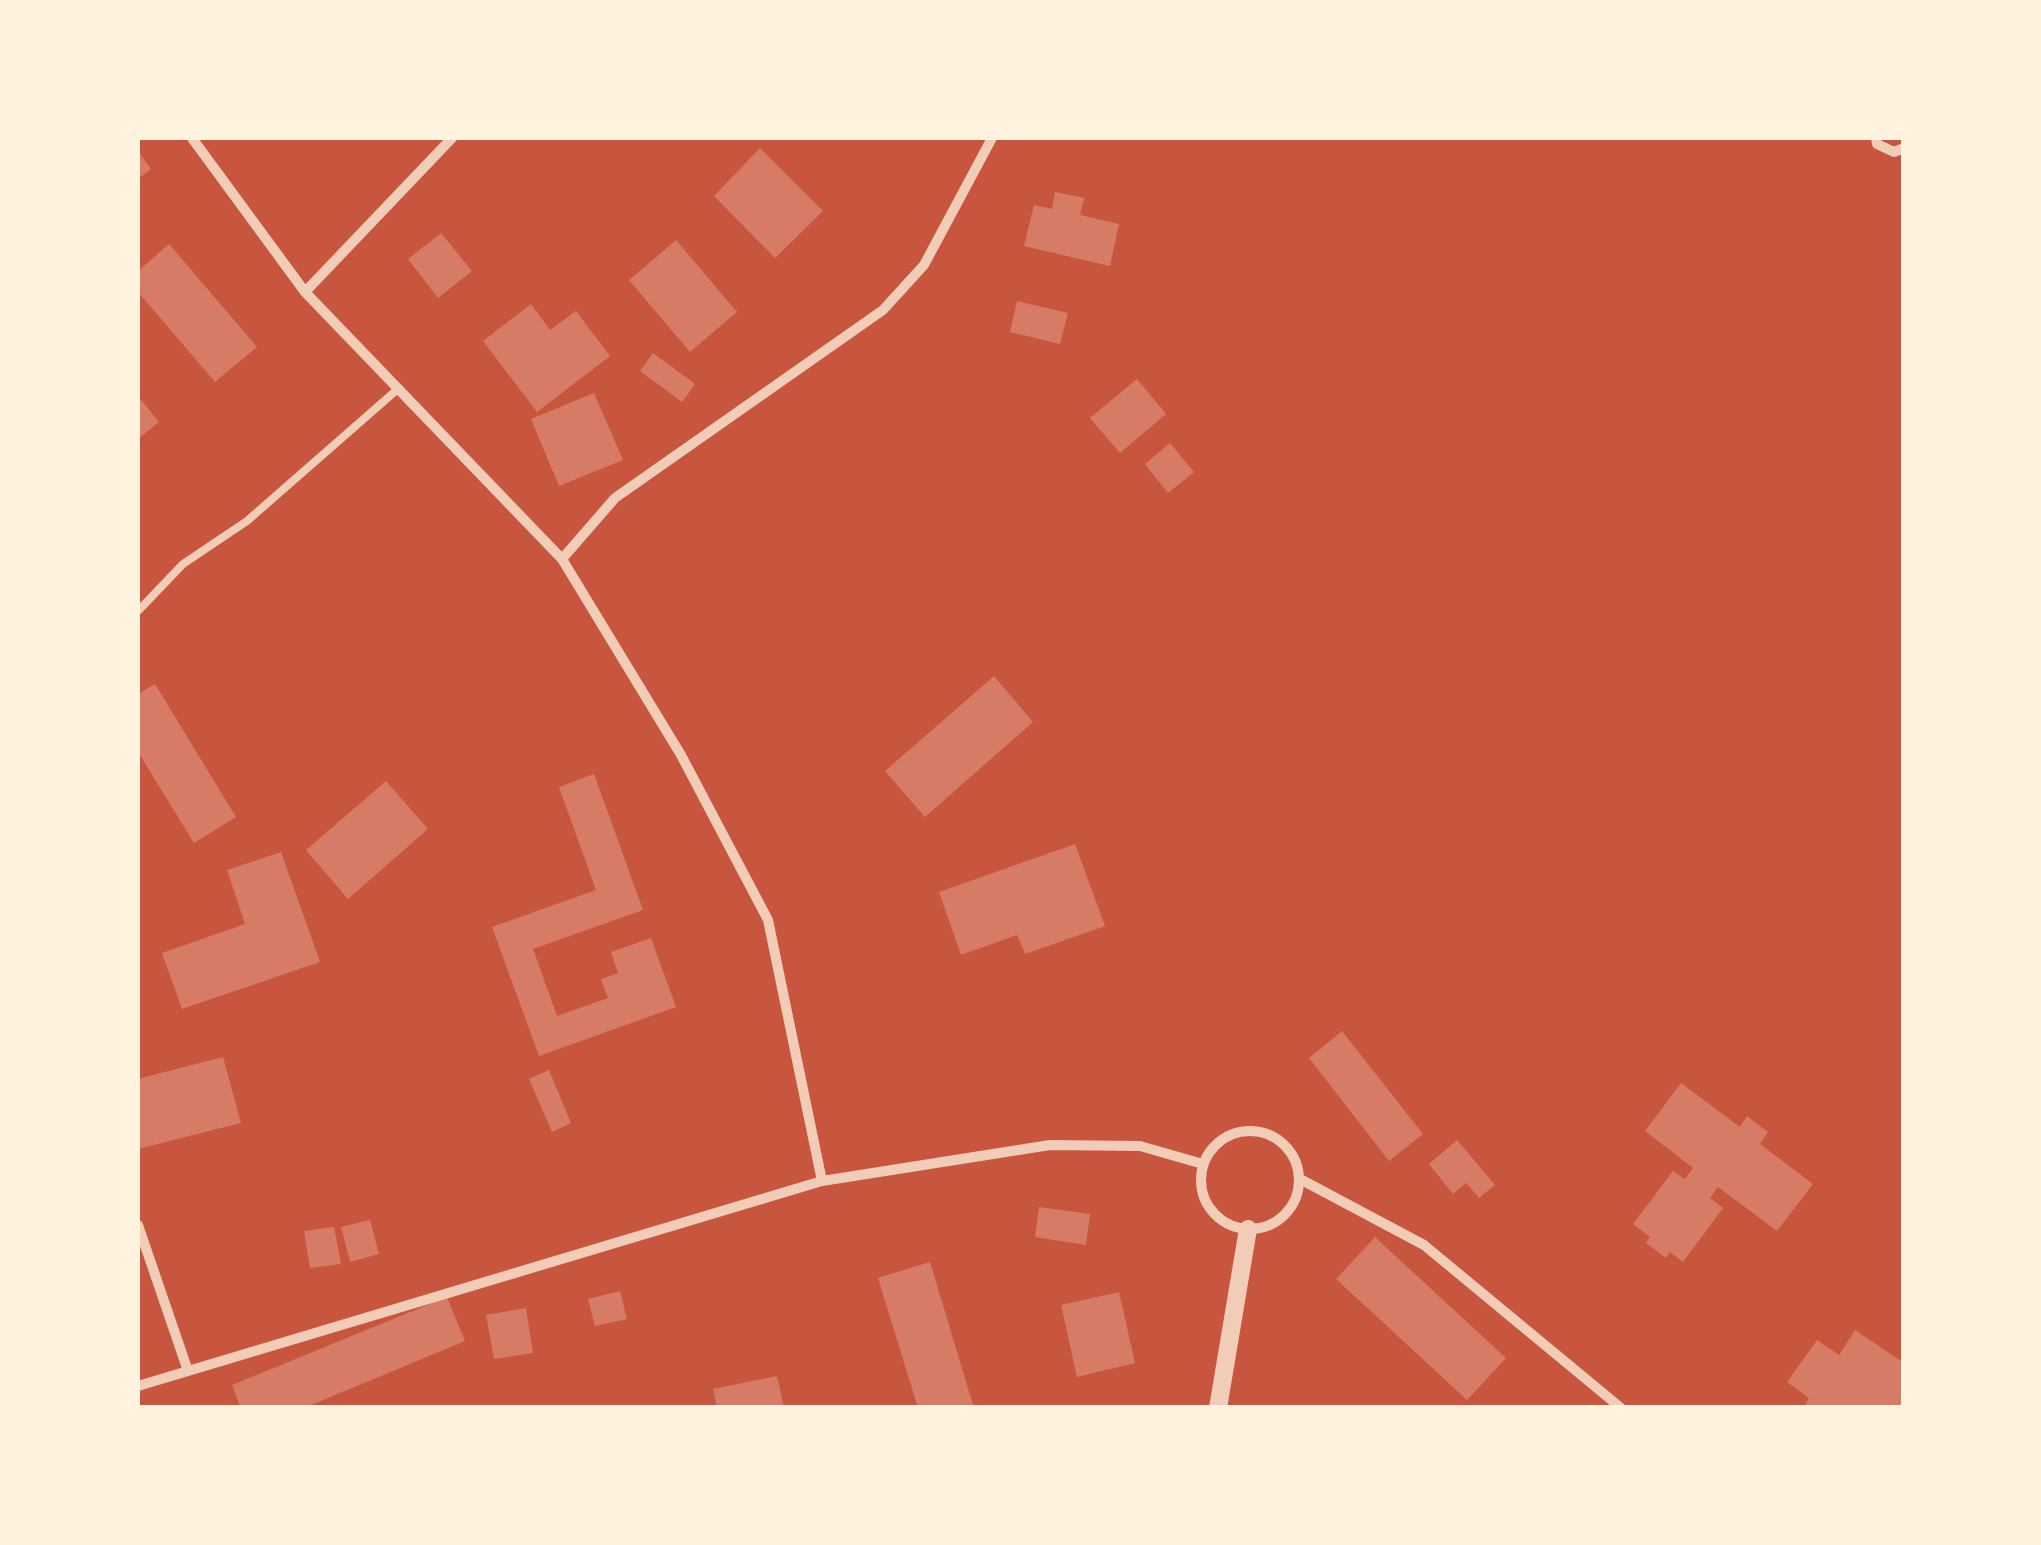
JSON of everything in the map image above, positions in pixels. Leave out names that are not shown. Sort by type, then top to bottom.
[{"type":"street","points":[[192,138],[306,292],[562,559],[681,755],[768,920],[822,1180]]},
{"type":"street","points":[[306,292],[452,138]]},
{"type":"street","points":[[562,559],[614,498],[883,310],[924,265],[992,138]]},
{"type":"street","points":[[1876,138],[1877,144],[1894,152],[1904,148]]},
{"type":"street","points":[[1257,1130],[1279,1138],[1294,1156],[1300,1179],[1290,1208],[1279,1220],[1264,1228],[1248,1229],[1230,1225],[1215,1214],[1204,1200],[1200,1182],[1202,1164],[1215,1144],[1234,1132],[1257,1130]]},
{"type":"street","points":[[138,1386],[822,1180],[1050,1144],[1140,1146],[1202,1164]]},
{"type":"street","points":[[1300,1179],[1424,1245],[1622,1408]]},
{"type":"street","points":[[138,1225],[188,1371]]},
{"type":"street","points":[[1218,1408],[1248,1229]]},
{"type":"lane","points":[[138,610],[182,564],[246,521],[400,388]]},
{"type":"building","points":[[760,148],[823,211],[775,258],[714,196]]},
{"type":"building","points":[[138,151],[151,169],[138,179]]},
{"type":"building","points":[[1055,192],[1084,198],[1080,215],[1119,224],[1110,266],[1024,246],[1034,205],[1052,209]]},
{"type":"building","points":[[441,233],[472,271],[438,298],[408,259]]},
{"type":"building","points":[[676,240],[737,312],[690,352],[629,280]]},
{"type":"building","points":[[169,244],[257,347],[215,382],[138,292],[138,271]]},
{"type":"building","points":[[1017,301],[1068,313],[1060,344],[1010,332]]},
{"type":"building","points":[[531,304],[550,330],[576,311],[610,356],[537,412],[483,341]]},
{"type":"building","points":[[653,353],[695,384],[682,402],[640,371]]},
{"type":"building","points":[[1137,379],[1166,414],[1120,453],[1090,418]]},
{"type":"building","points":[[594,393],[623,460],[559,486],[531,419]]},
{"type":"building","points":[[138,396],[159,422],[138,439]]},
{"type":"building","points":[[1170,443],[1194,472],[1168,493],[1145,464]]},
{"type":"building","points":[[994,676],[1033,722],[925,817],[885,771]]},
{"type":"building","points":[[155,684],[236,817],[194,843],[138,752],[138,694]]},
{"type":"building","points":[[594,774],[643,910],[533,949],[557,1016],[608,998],[601,979],[618,973],[611,952],[651,938],[676,1007],[539,1056],[492,927],[596,890],[559,787]]},
{"type":"building","points":[[386,781],[428,829],[348,899],[306,850]]},
{"type":"building","points":[[1075,844],[1105,926],[1025,954],[1017,935],[961,955],[939,892]]},
{"type":"building","points":[[281,852],[320,962],[182,1009],[162,953],[245,924],[227,870]]},
{"type":"building","points":[[1342,1031],[1423,1134],[1389,1161],[1309,1058]]},
{"type":"building","points":[[223,1057],[241,1123],[138,1149],[138,1079]]},
{"type":"building","points":[[549,1070],[571,1123],[552,1132],[529,1079]]},
{"type":"building","points":[[1681,1083],[1740,1127],[1747,1116],[1768,1132],[1760,1144],[1813,1184],[1777,1231],[1718,1187],[1710,1198],[1723,1208],[1683,1262],[1670,1252],[1666,1258],[1646,1243],[1650,1237],[1633,1224],[1673,1171],[1685,1179],[1693,1168],[1645,1131]]},
{"type":"building","points":[[1457,1140],[1495,1185],[1479,1198],[1466,1183],[1453,1194],[1429,1164]]},
{"type":"building","points":[[1039,1207],[1090,1214],[1086,1245],[1035,1237]]},
{"type":"building","points":[[370,1220],[379,1254],[350,1262],[341,1227]]},
{"type":"building","points":[[334,1227],[341,1264],[310,1268],[304,1231]]},
{"type":"building","points":[[1375,1237],[1506,1358],[1467,1400],[1336,1279]]},
{"type":"building","points":[[930,1262],[974,1408],[918,1408],[878,1278]]},
{"type":"building","points":[[620,1291],[627,1319],[595,1326],[588,1299]]},
{"type":"building","points":[[1119,1292],[1135,1363],[1077,1377],[1061,1305]]},
{"type":"building","points":[[447,1297],[465,1341],[304,1408],[241,1408],[232,1385]]},
{"type":"building","points":[[526,1308],[533,1353],[494,1359],[486,1315]]},
{"type":"building","points":[[1855,1330],[1904,1363],[1904,1408],[1803,1408],[1809,1398],[1787,1382],[1817,1340],[1839,1355]]},
{"type":"building","points":[[777,1376],[784,1408],[717,1408],[713,1389]]}]
